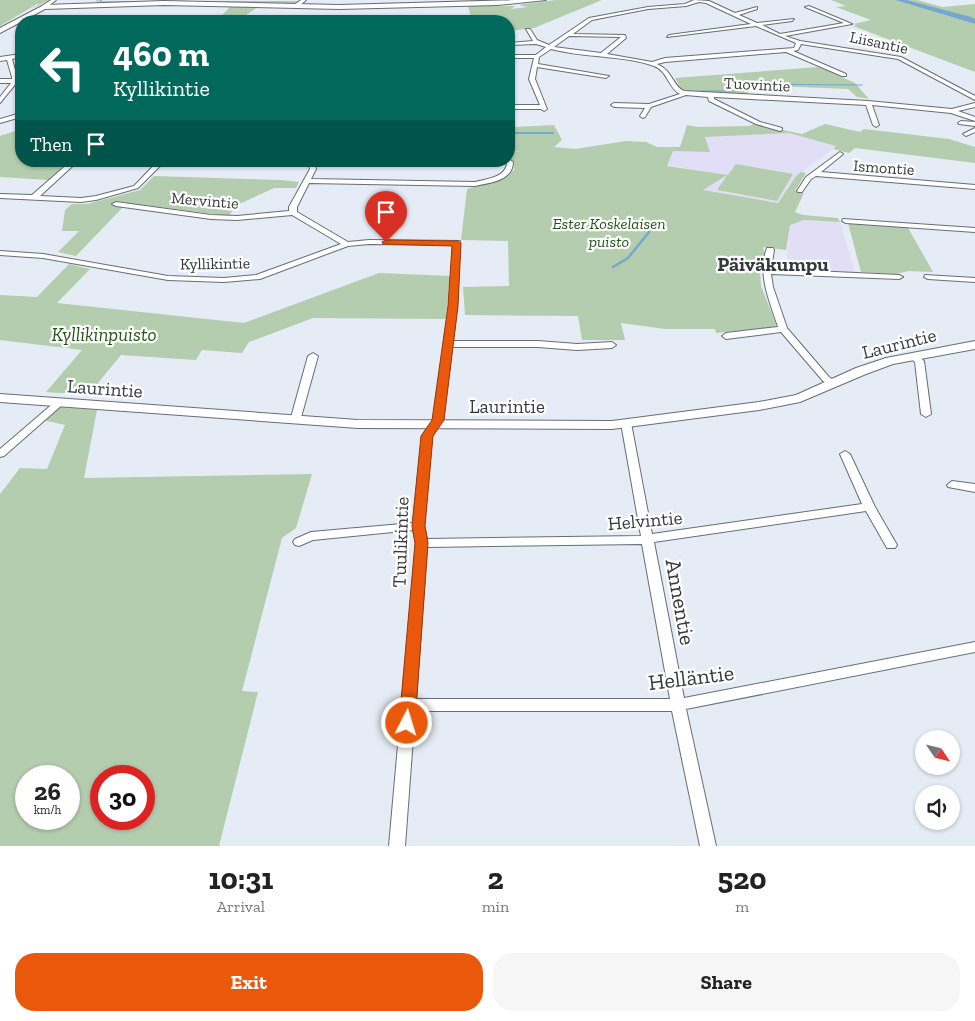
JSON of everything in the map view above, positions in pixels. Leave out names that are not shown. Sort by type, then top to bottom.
[{"type":"street","points":[[29,15],[54,0]]},
{"type":"street","points":[[296,6],[304,0]]},
{"type":"street","points":[[44,7],[164,3],[296,6],[543,0]]},
{"type":"street","points":[[695,0],[701,0]]},
{"type":"street","points":[[515,58],[537,56],[591,18],[648,8],[686,5],[701,0]]},
{"type":"street","name":"Liisantie","points":[[701,0],[799,42],[899,58],[975,98]]},
{"type":"street","points":[[779,35],[850,24],[807,7]]},
{"type":"street","points":[[735,15],[755,8]]},
{"type":"street","points":[[669,36],[792,20]]},
{"type":"street","points":[[0,31],[15,23]]},
{"type":"street","points":[[801,25],[814,30]]},
{"type":"street","points":[[528,30],[537,42]]},
{"type":"street","points":[[568,35],[624,37],[603,54]]},
{"type":"street","points":[[515,44],[537,42],[552,47],[603,54],[650,64],[667,73],[677,91],[687,94]]},
{"type":"street","points":[[650,64],[665,60],[796,49],[799,42]]},
{"type":"street","points":[[787,50],[844,75]]},
{"type":"street","points":[[515,107],[544,108],[532,78],[537,56]]},
{"type":"street","points":[[0,59],[15,57]]},
{"type":"street","points":[[9,58],[15,73]]},
{"type":"street","points":[[535,65],[606,76]]},
{"type":"street","points":[[0,81],[15,80]]},
{"type":"street","points":[[1,99],[15,80]]},
{"type":"street","name":"Tuovintie","points":[[649,106],[678,95],[687,94],[868,103],[952,111],[975,119]]},
{"type":"street","points":[[711,95],[711,100],[758,123],[780,129]]},
{"type":"street","points":[[868,103],[876,124]]},
{"type":"street","points":[[614,105],[649,106],[643,116]]},
{"type":"street","points":[[952,111],[975,105]]},
{"type":"street","points":[[0,112],[8,119]]},
{"type":"street","points":[[0,121],[15,117]]},
{"type":"street","points":[[961,123],[975,124]]},
{"type":"street","points":[[966,134],[975,130]]},
{"type":"street","points":[[800,191],[808,178],[840,154]]},
{"type":"street","points":[[33,198],[68,167]]},
{"type":"street","points":[[0,196],[81,200],[126,190],[139,185],[156,167]]},
{"type":"street","points":[[312,167],[292,207],[292,213],[348,244]]},
{"type":"street","points":[[306,182],[463,185],[490,181],[501,177],[508,171],[509,167]]},
{"type":"street","name":"Ismontie","points":[[815,174],[975,188]]},
{"type":"street","name":"Mervintie","points":[[116,204],[212,217],[237,218],[292,213]]},
{"type":"street","points":[[846,221],[975,230]]},
{"type":"street","name":"Kyllikintie","points":[[0,253],[42,256],[168,278],[224,280],[257,277],[348,244],[369,242],[457,243]]},
{"type":"street","name":"Tuulikintie","points":[[397,846],[422,543],[418,526],[427,436],[438,420],[449,344],[457,243]]},
{"type":"street","points":[[770,250],[767,271],[769,287],[783,329],[826,379],[834,384]]},
{"type":"street","points":[[767,271],[899,278]]},
{"type":"street","points":[[928,277],[975,280]]},
{"type":"street","points":[[726,336],[783,329]]},
{"type":"street","points":[[449,344],[538,344],[577,347],[612,345]]},
{"type":"street","name":"Laurintie","points":[[0,398],[295,421],[433,426],[626,424],[800,398],[861,371],[912,356],[975,345]]},
{"type":"street","points":[[295,421],[313,356]]},
{"type":"street","points":[[912,356],[919,361],[926,414]]},
{"type":"street","points":[[0,454],[60,403]]},
{"type":"street","name":"Annentie","points":[[626,424],[678,705],[708,846]]},
{"type":"street","points":[[845,454],[869,508],[891,545]]},
{"type":"street","points":[[952,485],[975,488]]},
{"type":"street","name":"Helvintie","points":[[422,543],[648,540],[869,508]]},
{"type":"street","points":[[300,542],[312,536],[418,526]]},
{"type":"street","name":"Helläntie","points":[[409,706],[678,705],[975,647]]},
{"type":"shaded area","points":[[789,133],[837,146],[796,176],[778,203],[703,190],[727,175],[667,165],[673,151],[710,152],[705,137]]},
{"type":"shaded area","points":[[804,220],[840,222],[855,272],[786,266],[790,225]]},
{"type":"green space","points":[[0,0],[49,0],[15,15],[15,17],[0,26]]},
{"type":"green space","points":[[97,0],[195,1],[101,3],[96,2]]},
{"type":"green space","points":[[556,0],[602,0],[534,28],[515,30],[515,15],[470,15],[468,6],[515,6],[511,9],[528,7],[519,5]]},
{"type":"green space","points":[[831,0],[895,0],[975,24],[975,72],[853,26],[857,25],[853,24],[871,20],[836,7],[846,6]]},
{"type":"green space","points":[[907,0],[917,0],[942,7],[975,4],[975,19]]},
{"type":"green space","points":[[195,1],[300,1],[297,4]]},
{"type":"green space","points":[[231,6],[258,7],[246,15],[222,15]]},
{"type":"green space","points":[[819,67],[855,83],[869,99],[857,97],[848,89],[751,85],[747,96],[688,92],[682,90],[675,78]]},
{"type":"green space","name":"Ester Koskelaisen puisto","points":[[753,124],[802,134],[825,124],[860,132],[864,129],[949,139],[975,147],[975,163],[855,148],[849,153],[833,149],[836,146],[789,133],[705,137],[710,152],[673,151],[667,166],[728,175],[736,164],[793,174],[777,201],[717,190],[727,175],[703,190],[778,203],[796,176],[801,172],[806,173],[795,191],[804,193],[795,212],[803,215],[838,218],[840,222],[804,220],[790,225],[786,250],[763,247],[767,262],[765,271],[760,271],[761,286],[776,324],[775,327],[716,333],[715,329],[665,329],[621,323],[625,340],[582,340],[578,316],[465,315],[463,287],[509,286],[508,241],[461,240],[467,189],[501,179],[514,170],[515,151],[522,152],[515,151],[515,127],[554,125],[562,140],[554,147],[575,149],[626,141],[646,142],[657,147],[680,147],[687,125],[697,127],[750,126]]},
{"type":"green space","points":[[15,131],[15,167],[67,167],[49,180],[0,177],[0,136]]},
{"type":"green space","points":[[154,176],[299,182],[296,188],[274,188],[235,206],[229,216],[144,205],[138,209],[123,207],[76,256],[58,252],[79,231],[62,231],[65,210],[72,204],[87,204],[140,190]]},
{"type":"green space","points":[[848,223],[907,226],[933,272],[909,271],[896,274],[861,272]]},
{"type":"green space","name":"Kyllikinpuisto","points":[[69,264],[90,269],[57,303],[244,323],[379,273],[450,276],[446,319],[313,318],[249,342],[242,353],[202,350],[196,360],[121,355],[98,383],[104,393],[46,392],[82,350],[0,340],[0,295],[37,297]]},
{"type":"green space","points":[[60,407],[97,410],[84,478],[312,474],[296,528],[282,538],[242,691],[258,692],[219,846],[0,846],[0,494],[20,468],[47,469],[65,425],[43,420]]},
{"type":"water","points":[[895,0],[907,0],[971,17],[975,19],[975,24]]},
{"type":"waterway","points":[[702,91],[745,91],[745,84],[862,85]]},
{"type":"waterway","points":[[515,133],[553,133]]},
{"type":"waterway","points":[[613,267],[628,258],[649,232]]},
{"type":"district","name":"Päiväkumpu","points":[[773,264]]},
{"type":"route","points":[[386,242],[457,243],[449,344],[438,420],[427,436],[418,526],[422,543],[407,723]]}]
